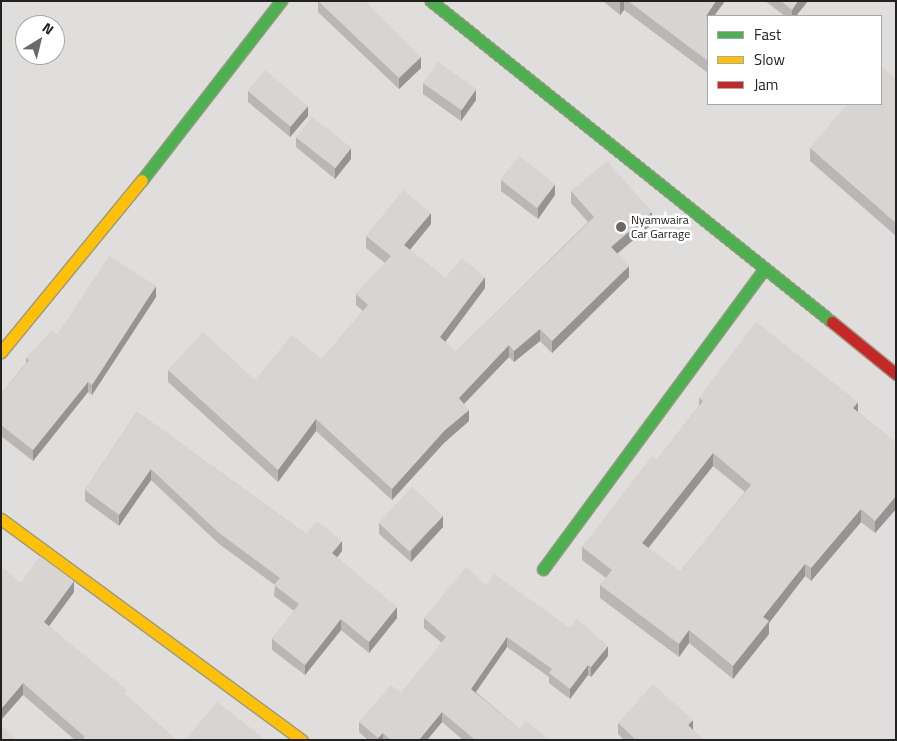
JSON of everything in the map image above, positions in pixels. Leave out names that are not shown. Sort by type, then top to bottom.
[{"type":"street","points":[[1,352],[171,145],[281,1]]},
{"type":"street","points":[[431,1],[896,374]]},
{"type":"street","points":[[543,569],[764,269]]},
{"type":"street","points":[[1,519],[302,740]]},
{"type":"shaded area","points":[[1,1],[896,1],[896,740],[1,740]]},
{"type":"building","points":[[318,1],[365,1],[421,57],[399,78]]},
{"type":"building","points":[[628,1],[716,1],[706,16],[707,60]]},
{"type":"building","points":[[781,1],[798,1],[792,10]]},
{"type":"building","points":[[438,62],[477,89],[462,110],[423,83]]},
{"type":"building","points":[[882,67],[896,79],[896,223],[810,148],[846,105],[882,105]]},
{"type":"building","points":[[265,70],[308,106],[291,127],[248,91]]},
{"type":"building","points":[[312,117],[351,148],[335,168],[296,137]]},
{"type":"building","points":[[519,156],[555,184],[537,208],[501,180]]},
{"type":"building","points":[[607,161],[652,212],[611,247],[629,266],[552,341],[540,329],[514,351],[509,345],[459,398],[469,410],[444,431],[392,489],[316,419],[278,470],[168,370],[203,332],[255,380],[292,335],[322,359],[368,305],[356,294],[391,256],[366,236],[403,190],[431,213],[404,245],[445,278],[462,258],[485,277],[440,337],[456,352],[594,217],[571,191]]},
{"type":"building","points":[[109,256],[156,286],[92,385],[88,382],[33,450],[1,425],[1,394],[29,360],[26,358],[52,330],[57,335]]},
{"type":"building","points":[[756,322],[858,402],[853,408],[896,443],[896,496],[875,521],[861,509],[811,568],[805,564],[763,617],[769,621],[733,666],[689,630],[679,644],[600,585],[612,570],[582,547],[652,456],[657,460],[703,401],[699,398]],"holes":[[[713,453],[751,485],[680,572],[642,543]]]},
{"type":"building","points":[[137,412],[306,534],[317,521],[342,541],[332,553],[397,607],[369,642],[341,619],[305,665],[272,639],[299,604],[274,585],[280,578],[219,533],[151,469],[119,515],[85,490]]},
{"type":"building","points":[[412,487],[443,516],[409,551],[379,523]]},
{"type":"building","points":[[40,556],[74,581],[44,622],[127,690],[124,693],[176,740],[82,740],[85,737],[23,683],[1,709],[1,566],[21,583]]},
{"type":"building","points":[[466,567],[486,585],[494,574],[570,628],[577,619],[608,646],[591,667],[588,665],[570,689],[549,673],[552,669],[507,637],[471,689],[519,729],[526,721],[550,740],[475,740],[442,712],[419,740],[391,740],[383,733],[378,738],[359,722],[391,685],[401,693],[446,637],[424,618]]},
{"type":"building","points":[[653,684],[693,720],[688,725],[704,740],[636,740],[618,723]]},
{"type":"building","points":[[217,702],[266,740],[185,740]]},
{"type":"building","points":[[1,725],[17,740],[1,740]]},
{"type":"traffic: fast","points":[[142,180],[281,1]]},
{"type":"traffic: fast","points":[[431,1],[832,322]]},
{"type":"traffic: fast","points":[[543,569],[764,269]]},
{"type":"traffic: slow","points":[[1,352],[142,180]]},
{"type":"traffic: slow","points":[[1,519],[302,740]]},
{"type":"traffic: jam","points":[[832,322],[896,374]]},
{"type":"place","name":"Nyamwaira Car Garrage","points":[[621,227]]}]
